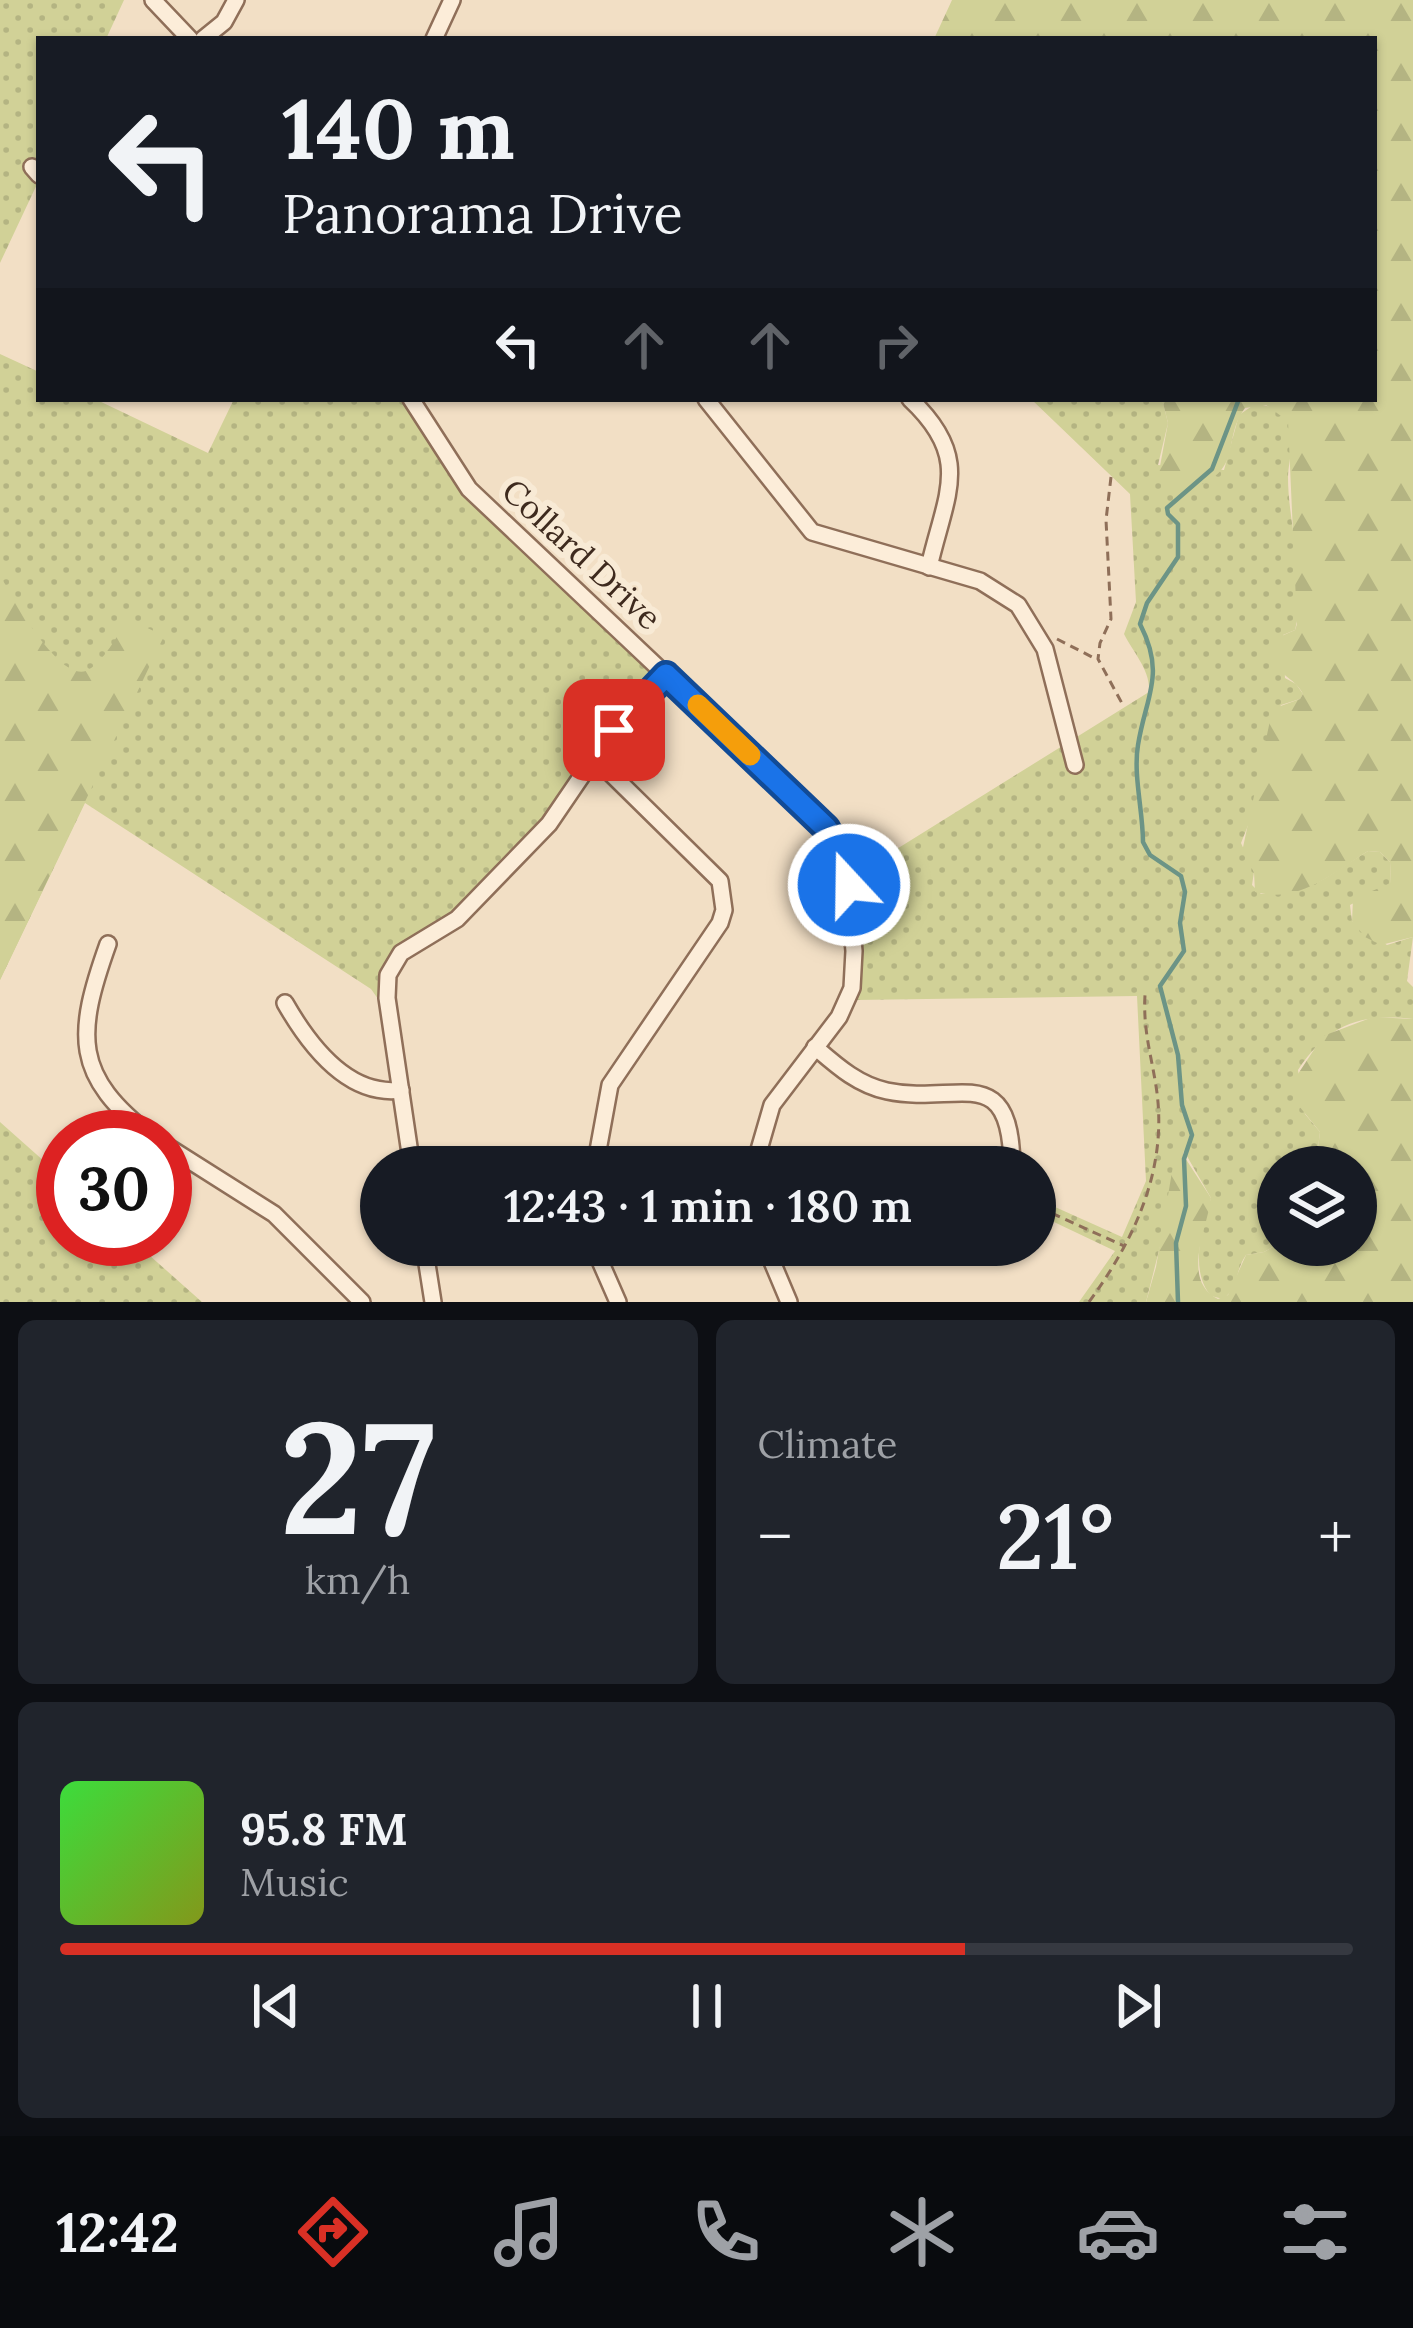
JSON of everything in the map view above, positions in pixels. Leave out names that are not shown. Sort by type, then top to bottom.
[{"type":"street","points":[[152,0],[187,36]]},
{"type":"street","points":[[207,36],[224,22],[236,0]]},
{"type":"street","points":[[435,36],[452,0]]},
{"type":"street","name":"Collard Drive","points":[[413,402],[470,489],[814,816],[843,859],[855,970],[847,1002],[772,1105],[760,1146]]},
{"type":"street","points":[[708,402],[812,532],[994,588],[1028,617],[1054,675],[1075,765]]},
{"type":"street","points":[[913,402],[940,430],[949,454],[949,480],[929,567]]},
{"type":"street","points":[[409,1146],[386,998],[388,975],[395,962],[401,953],[442,931],[471,906],[560,811],[593,757],[666,675]]},
{"type":"street","points":[[593,757],[712,870],[724,896],[720,923],[610,1085],[599,1146]]},
{"type":"street","points":[[108,944],[87,1016],[89,1061],[105,1092],[124,1110]]},
{"type":"street","points":[[285,1003],[318,1051],[361,1085],[385,1092],[401,1090]]},
{"type":"street","points":[[815,1047],[856,1080],[883,1090],[962,1092],[992,1100],[1009,1120],[1011,1146]]},
{"type":"street","points":[[192,1162],[274,1214],[362,1302]]},
{"type":"street","points":[[427,1266],[433,1302]]},
{"type":"street","points":[[602,1266],[618,1302]]},
{"type":"street","points":[[774,1266],[789,1302]]},
{"type":"path","points":[[1111,477],[1106,526],[1111,619],[1098,659],[1124,706]]},
{"type":"path","points":[[1056,639],[1098,659]]},
{"type":"path","points":[[1089,1302],[1125,1247],[1152,1186],[1156,1090],[1147,1057],[1144,995]]},
{"type":"path","points":[[1056,1215],[1125,1247]]},
{"type":"green space","points":[[0,0],[124,0],[107,36],[36,36],[36,186],[0,263]]},
{"type":"green space","points":[[952,0],[1413,0],[1413,937],[1381,945],[1365,937],[1352,921],[1353,899],[1391,883],[1390,862],[1380,852],[1368,851],[1301,890],[1271,895],[1255,892],[1254,872],[1242,852],[1271,716],[1275,708],[1303,694],[1276,666],[1271,652],[1277,638],[1295,630],[1297,624],[1288,421],[1266,405],[1245,408],[1227,461],[1213,478],[1180,491],[1167,487],[1158,477],[1168,423],[1163,402],[1377,402],[1377,36],[935,36]]},
{"type":"green space","points":[[0,354],[36,371],[36,402],[101,402],[208,453],[233,402],[404,402],[457,487],[648,668],[648,683],[589,751],[553,809],[453,914],[394,951],[385,966],[383,1006],[371,989],[85,803],[0,980]]},
{"type":"green space","points":[[1034,402],[1163,402],[1168,423],[1158,465],[1224,470],[1239,415],[1255,404],[1281,413],[1291,426],[1288,477],[1299,593],[1295,630],[1283,635],[1285,678],[1303,694],[1281,705],[1268,734],[1253,813],[1241,843],[1254,872],[1252,885],[1261,894],[1306,887],[1368,851],[1380,852],[1390,862],[1391,884],[1350,905],[1352,921],[1387,945],[1413,937],[1407,981],[1413,987],[1413,1019],[1376,1018],[1346,1025],[1321,1042],[1298,1070],[1305,1114],[1320,1132],[1318,1146],[1257,1146],[1257,1253],[1246,1255],[1232,1290],[1223,1299],[1211,1296],[1200,1274],[1199,1248],[1211,1198],[1184,1151],[1146,1302],[1079,1302],[1115,1251],[1056,1223],[1056,1207],[1122,1237],[1146,1181],[1137,996],[855,1000],[862,961],[855,875],[1149,692],[1144,669],[1124,634],[1136,602],[1130,494]]},
{"type":"green space","points":[[0,575],[37,635],[75,671],[86,671],[98,662],[129,619],[164,636],[0,980]]},
{"type":"green space","points":[[1373,1017],[1413,1019],[1413,1302],[1146,1302],[1175,1154],[1180,1150],[1211,1198],[1198,1266],[1200,1279],[1218,1299],[1228,1295],[1246,1255],[1257,1253],[1257,1266],[1377,1266],[1377,1146],[1318,1146],[1320,1132],[1299,1106],[1294,1080],[1323,1036]]},
{"type":"green space","points":[[0,1122],[36,1154],[36,1266],[161,1266],[202,1302],[0,1302]]},
{"type":"waterway","points":[[1178,1302],[1176,1243],[1186,1206],[1184,1159],[1192,1135],[1160,986],[1184,951],[1180,923],[1185,892],[1181,876],[1150,855],[1143,842],[1137,757],[1153,672],[1140,624],[1147,603],[1178,557],[1178,524],[1167,508],[1212,469],[1238,402]]},
{"type":"slow traffic","points":[[698,705],[750,755]]},
{"type":"route","points":[[614,730],[666,675],[826,828],[843,859],[849,885]]}]
